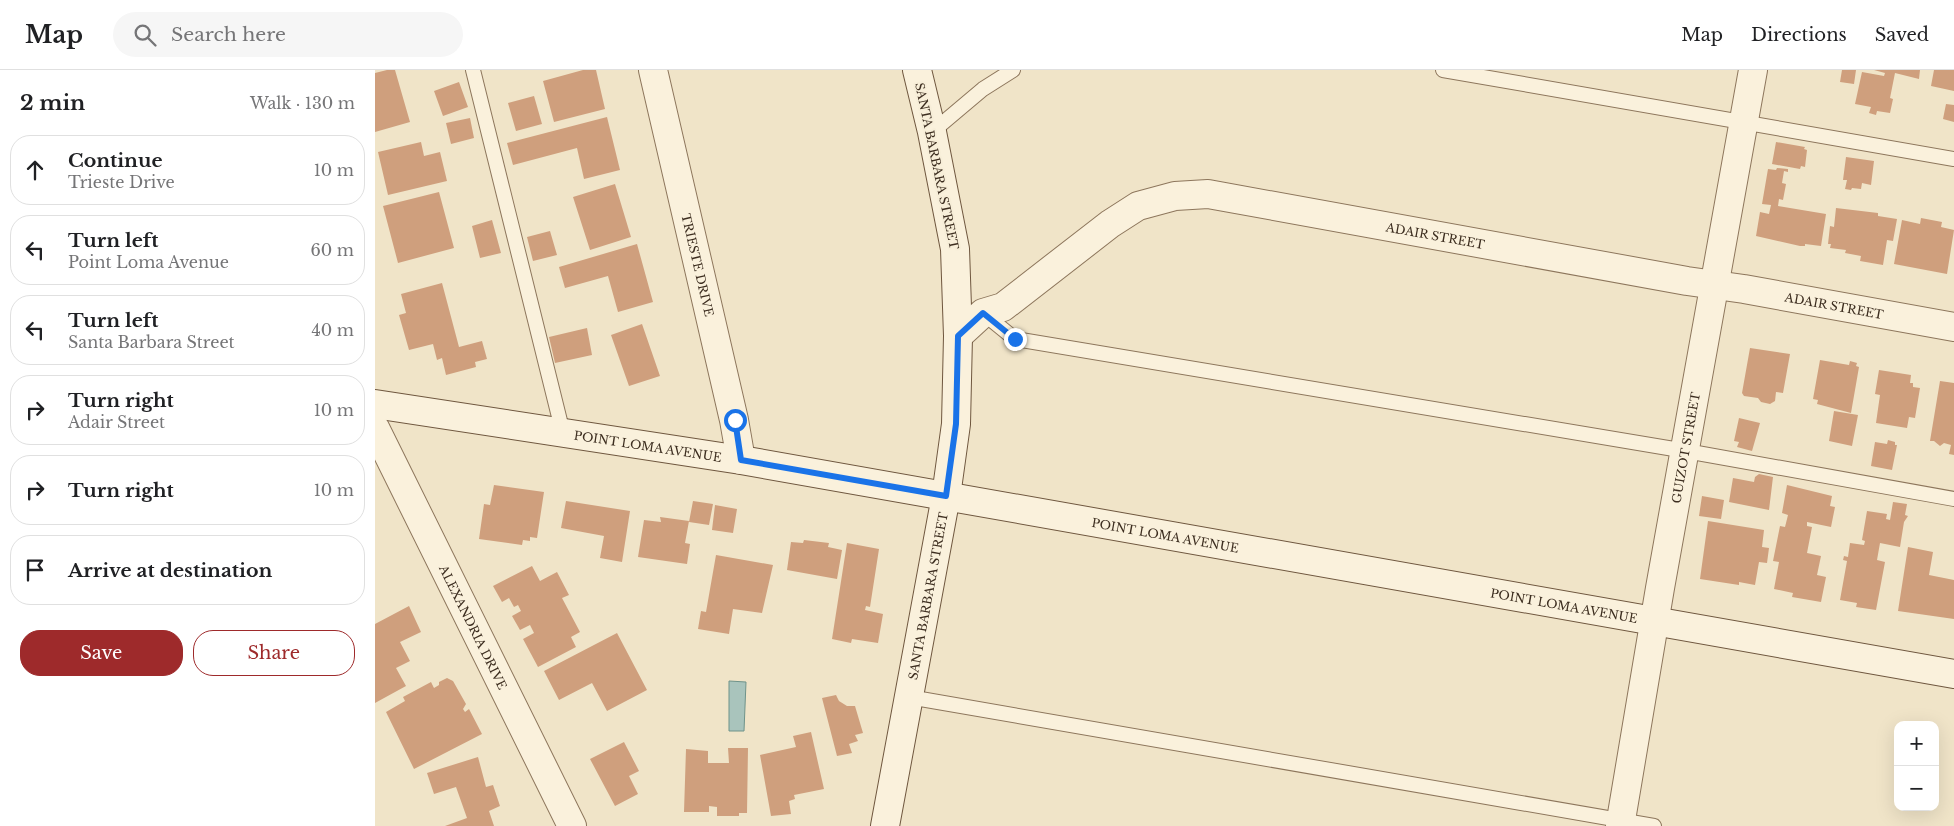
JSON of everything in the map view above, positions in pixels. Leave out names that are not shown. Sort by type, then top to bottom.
[{"type":"street","name":"TRIESTE DRIVE","points":[[653,70],[735,420],[741,460]]},
{"type":"street","name":"SANTA BARBARA STREET","points":[[885,826],[946,496],[956,424],[958,336],[955,249],[933,132],[917,70]]},
{"type":"street","name":"GUIZOT STREET","points":[[1620,823],[1753,70]]},
{"type":"street","name":"ADAIR STREET","points":[[958,336],[983,313],[1003,307],[1110,224],[1138,206],[1175,196],[1208,194],[1687,281],[1954,327]]},
{"type":"street","name":"POINT LOMA AVENUE","points":[[375,404],[741,460],[1954,674]]},
{"type":"street","name":"ALEXANDRIA DRIVE","points":[[375,428],[572,826]]},
{"type":"lane","points":[[473,70],[563,433]]},
{"type":"lane","points":[[933,132],[983,89],[1013,70]]},
{"type":"lane","points":[[1443,70],[1954,159]]},
{"type":"lane","points":[[983,313],[1015,339],[1686,451],[1954,499]]},
{"type":"lane","points":[[909,697],[1620,823],[1654,826]]},
{"type":"water","points":[[729,681],[746,682],[744,731],[729,731]]},
{"type":"building","points":[[395,70],[410,122],[375,132],[375,73]]},
{"type":"building","points":[[583,70],[596,70],[605,109],[554,122],[543,81]]},
{"type":"building","points":[[1842,70],[1856,70],[1854,84],[1840,82]]},
{"type":"building","points":[[1874,70],[1920,70],[1919,79],[1895,73],[1890,98],[1893,99],[1890,113],[1877,111],[1876,115],[1869,113],[1871,107],[1855,104],[1862,72],[1884,76],[1885,73]]},
{"type":"building","points":[[1934,70],[1954,70],[1954,91],[1931,86]]},
{"type":"building","points":[[459,82],[468,107],[443,116],[434,91]]},
{"type":"building","points":[[534,96],[542,124],[516,131],[508,103]]},
{"type":"building","points":[[1946,104],[1954,105],[1954,122],[1943,119]]},
{"type":"building","points":[[607,117],[620,170],[584,179],[577,148],[513,165],[507,143]]},
{"type":"building","points":[[470,118],[474,138],[451,144],[446,123]]},
{"type":"building","points":[[421,142],[424,156],[440,152],[447,181],[388,195],[378,152]]},
{"type":"building","points":[[1776,142],[1805,147],[1804,149],[1807,150],[1805,167],[1801,166],[1800,169],[1772,164]]},
{"type":"building","points":[[1846,157],[1874,161],[1871,185],[1862,183],[1861,189],[1845,189],[1847,180],[1843,180]]},
{"type":"building","points":[[1777,168],[1788,169],[1788,172],[1784,171],[1782,183],[1786,184],[1783,200],[1779,199],[1778,206],[1826,214],[1821,246],[1805,244],[1805,246],[1800,246],[1756,236],[1760,212],[1769,214],[1771,205],[1762,204],[1768,169],[1776,170]]},
{"type":"building","points":[[615,184],[631,237],[590,250],[573,197]]},
{"type":"building","points":[[439,192],[454,248],[398,263],[383,206]]},
{"type":"building","points":[[1836,208],[1878,213],[1878,216],[1897,219],[1893,241],[1887,240],[1883,265],[1860,261],[1861,256],[1845,253],[1846,250],[1830,248],[1831,244],[1828,244],[1830,226],[1834,227]]},
{"type":"building","points":[[1921,218],[1942,222],[1941,227],[1954,230],[1947,274],[1894,264],[1902,220],[1920,224]]},
{"type":"building","points":[[492,220],[501,253],[480,258],[472,226]]},
{"type":"building","points":[[550,231],[557,255],[533,261],[527,237]]},
{"type":"building","points":[[637,244],[653,302],[618,312],[608,276],[565,288],[559,267]]},
{"type":"building","points":[[442,283],[459,347],[482,341],[487,359],[475,362],[476,367],[446,375],[442,358],[437,360],[433,344],[409,350],[399,315],[406,313],[401,294]]},
{"type":"building","points":[[642,324],[660,376],[629,386],[611,335]]},
{"type":"building","points":[[587,328],[592,355],[555,363],[549,337]]},
{"type":"building","points":[[1750,348],[1790,354],[1783,393],[1776,392],[1775,401],[1770,404],[1761,402],[1758,398],[1744,396],[1742,393]]},
{"type":"building","points":[[1820,360],[1849,365],[1850,361],[1857,363],[1856,366],[1859,367],[1851,413],[1817,404],[1818,400],[1813,399]]},
{"type":"building","points":[[1879,370],[1911,375],[1910,383],[1913,383],[1913,387],[1920,388],[1915,418],[1909,417],[1907,428],[1876,423],[1880,395],[1875,394]]},
{"type":"building","points":[[1940,381],[1954,383],[1954,455],[1949,454],[1951,445],[1944,443],[1940,446],[1934,441],[1930,441]]},
{"type":"building","points":[[1834,411],[1858,415],[1852,446],[1829,441]]},
{"type":"building","points":[[1739,418],[1760,423],[1752,451],[1737,447],[1739,442],[1734,441]]},
{"type":"building","points":[[1888,440],[1895,442],[1895,445],[1897,445],[1892,470],[1871,466],[1875,442],[1887,444]]},
{"type":"building","points":[[1759,474],[1773,477],[1769,510],[1729,502],[1733,478],[1754,482],[1755,477]]},
{"type":"building","points":[[494,485],[544,492],[537,538],[530,537],[530,541],[523,540],[522,545],[479,539],[484,504],[490,505]]},
{"type":"building","points":[[1787,485],[1832,496],[1830,506],[1835,507],[1831,527],[1807,522],[1807,526],[1812,527],[1807,553],[1821,556],[1817,575],[1826,577],[1821,602],[1792,597],[1793,593],[1774,589],[1779,562],[1773,561],[1780,526],[1785,527],[1788,515],[1782,513]]},
{"type":"building","points":[[1702,496],[1724,500],[1721,519],[1699,516]]},
{"type":"building","points":[[566,501],[630,511],[622,562],[600,558],[604,536],[561,528]]},
{"type":"building","points":[[693,501],[713,504],[709,525],[689,522]]},
{"type":"building","points":[[1893,502],[1907,504],[1905,515],[1908,516],[1904,522],[1900,547],[1880,543],[1877,560],[1885,562],[1876,610],[1856,607],[1857,603],[1840,600],[1847,561],[1843,560],[1844,556],[1848,557],[1850,543],[1864,545],[1865,541],[1862,540],[1867,511],[1887,514],[1886,519],[1890,520]]},
{"type":"building","points":[[715,505],[737,509],[733,533],[712,530]]},
{"type":"building","points":[[660,517],[689,521],[685,543],[690,544],[687,564],[638,557],[644,520],[661,522]]},
{"type":"building","points":[[1708,521],[1764,530],[1762,547],[1769,548],[1767,563],[1759,562],[1755,585],[1739,582],[1739,585],[1700,579]]},
{"type":"building","points":[[804,540],[829,543],[828,547],[842,550],[837,579],[787,570],[791,542],[803,543]]},
{"type":"building","points":[[847,543],[879,549],[870,607],[866,606],[865,610],[883,614],[878,643],[852,639],[851,643],[832,639]]},
{"type":"building","points":[[1908,547],[1933,552],[1929,575],[1954,580],[1954,619],[1898,611]]},
{"type":"building","points":[[716,555],[773,565],[762,613],[733,609],[729,634],[698,629],[701,611],[706,612]]},
{"type":"building","points":[[532,566],[540,581],[557,572],[569,595],[562,598],[580,632],[571,637],[576,647],[538,667],[523,639],[534,633],[530,625],[520,630],[512,616],[521,611],[518,605],[514,607],[509,598],[502,602],[493,586]]},
{"type":"building","points":[[409,606],[421,632],[400,642],[410,661],[396,668],[406,686],[375,703],[375,624]]},
{"type":"building","points":[[617,633],[647,690],[607,711],[592,683],[559,700],[544,671]]},
{"type":"building","points":[[447,678],[453,681],[466,704],[463,709],[465,712],[469,709],[482,734],[414,769],[386,712],[405,701],[403,697],[431,682],[434,688],[439,685],[439,682]]},
{"type":"building","points":[[836,695],[839,701],[847,706],[855,706],[863,733],[855,735],[858,741],[849,744],[852,753],[837,756],[822,698]]},
{"type":"building","points":[[811,732],[824,789],[794,795],[795,799],[789,801],[791,814],[771,816],[760,755],[796,747],[793,736]]},
{"type":"building","points":[[624,742],[639,771],[629,776],[638,794],[615,806],[590,759]]},
{"type":"building","points":[[728,748],[748,748],[747,813],[739,813],[739,816],[717,816],[717,807],[709,806],[709,812],[684,812],[686,749],[708,751],[708,763],[729,763]]},
{"type":"building","points":[[478,757],[486,787],[493,785],[500,806],[489,811],[494,826],[445,826],[467,818],[456,787],[434,794],[427,773]]},
{"type":"route","points":[[735,420],[741,460],[946,496],[956,424],[958,336],[983,313],[1015,339]]}]
